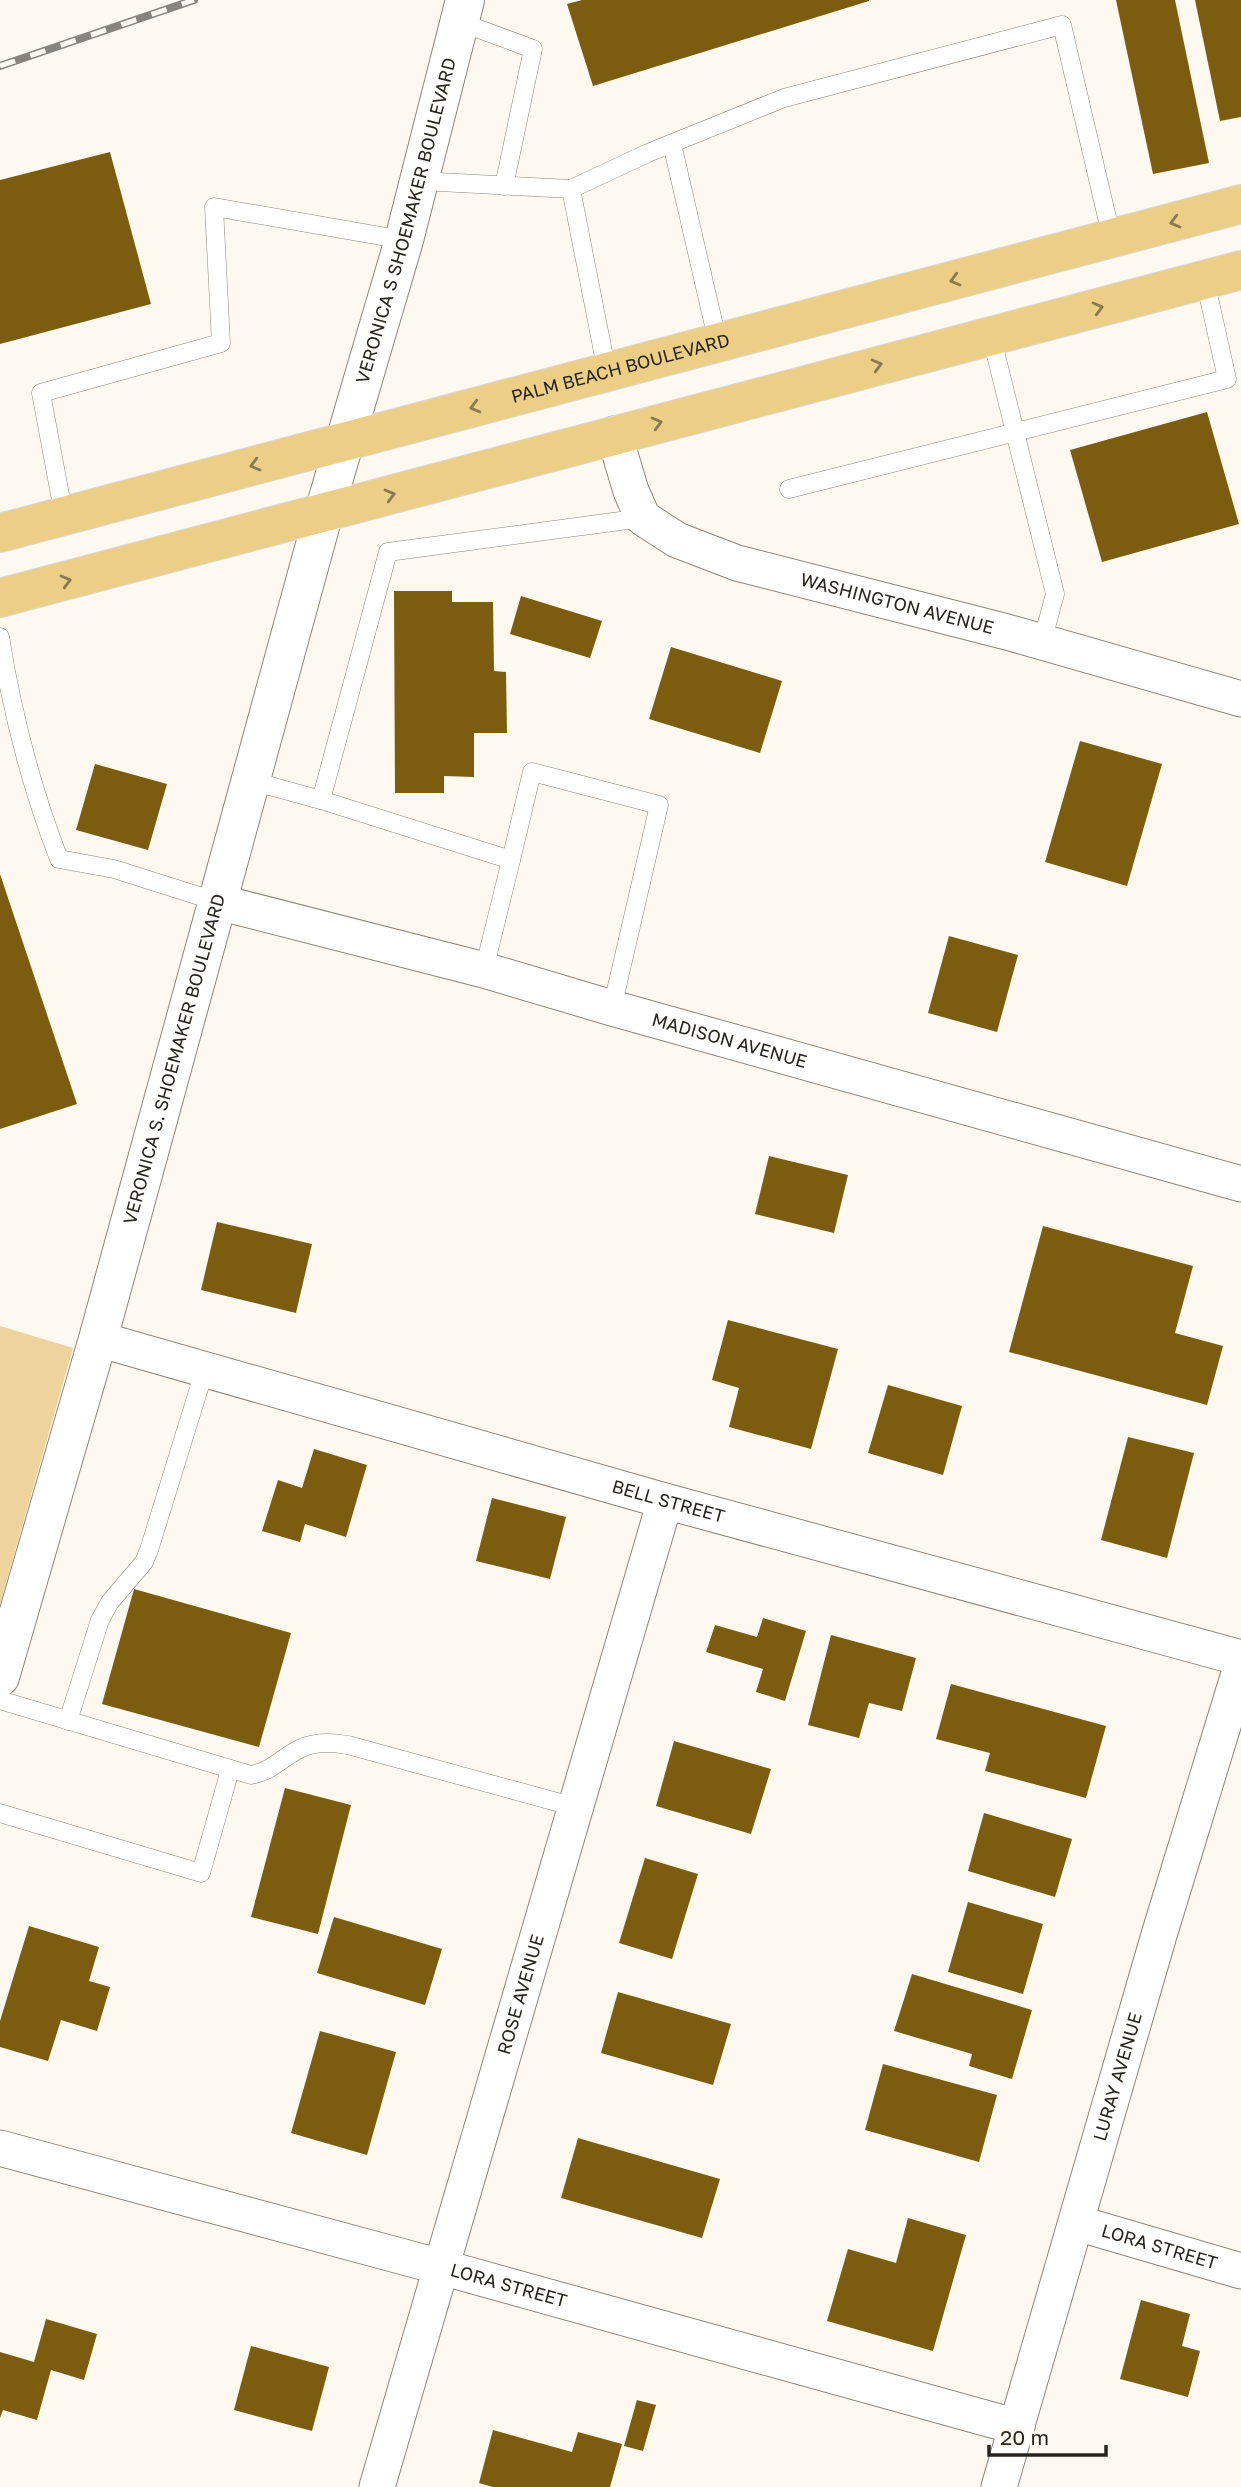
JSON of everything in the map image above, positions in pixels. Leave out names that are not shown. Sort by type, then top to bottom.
[{"type":"main road","name":"PALM BEACH BOULEVARD","points":[[0,533],[1241,204]]},
{"type":"main road","points":[[0,598],[1241,270]]},
{"type":"street","name":"VERONICA S SHOEMAKER BOULEVARD","points":[[345,442],[404,240],[462,11]]},
{"type":"street","points":[[614,435],[631,491],[643,518]]},
{"type":"street","name":"VERONICA S. SHOEMAKER BOULEVARD","points":[[0,1677],[98,1339],[345,442]]},
{"type":"street","name":"WASHINGTON AVENUE","points":[[643,518],[677,540],[737,563],[1042,642],[1241,699]]},
{"type":"street","name":"MADISON AVENUE","points":[[218,902],[484,970],[1241,1184]]},
{"type":"street","name":"BELL STREET","points":[[98,1339],[665,1501],[1241,1658]]},
{"type":"street","name":"ROSE AVENUE","points":[[377,2487],[665,1501]]},
{"type":"street","name":"LURAY AVENUE","points":[[999,2487],[1158,1935],[1241,1667]]},
{"type":"street","name":"LORA STREET","points":[[0,2148],[1017,2427]]},
{"type":"street","name":"LORA STREET","points":[[1077,2223],[1241,2271]]},
{"type":"lane","points":[[462,11],[533,49],[504,186]]},
{"type":"lane","points":[[420,181],[570,189],[784,98],[1062,25],[1112,239]]},
{"type":"lane","points":[[672,144],[718,342]]},
{"type":"lane","points":[[570,189],[607,372]]},
{"type":"lane","points":[[64,516],[41,393],[220,343],[214,207],[404,240]]},
{"type":"lane","points":[[789,489],[1227,379],[1205,280]]},
{"type":"lane","points":[[991,335],[1055,594],[1042,642]]},
{"type":"lane","points":[[321,800],[388,552],[643,518]]},
{"type":"lane","points":[[0,636],[8,687],[40,809],[59,859],[114,869],[218,902]]},
{"type":"lane","points":[[484,970],[532,772],[659,805],[612,1008]]},
{"type":"lane","points":[[251,781],[512,860]]},
{"type":"lane","points":[[68,1721],[100,1620],[110,1602],[140,1568],[149,1549],[205,1369]]},
{"type":"lane","points":[[0,1700],[251,1775],[276,1766],[295,1751],[328,1742],[348,1745],[575,1807]]},
{"type":"lane","points":[[0,1813],[201,1873],[230,1770]]},
{"type":"shaded area","points":[[0,1326],[73,1348],[0,1604]]},
{"type":"building","points":[[582,0],[869,1],[593,86],[567,4]]},
{"type":"building","points":[[1116,0],[1175,0],[1209,163],[1153,174]]},
{"type":"building","points":[[1195,0],[1241,0],[1241,117],[1220,121]]},
{"type":"building","points":[[110,152],[151,304],[0,344],[0,180]]},
{"type":"building","points":[[1207,412],[1239,524],[1102,562],[1070,450]]},
{"type":"building","points":[[394,591],[452,591],[452,602],[493,602],[494,671],[506,672],[507,733],[474,733],[474,777],[444,776],[444,793],[395,793]]},
{"type":"building","points":[[521,596],[602,621],[590,658],[510,634]]},
{"type":"building","points":[[671,647],[782,681],[760,753],[649,719]]},
{"type":"building","points":[[1080,741],[1162,764],[1127,886],[1045,862]]},
{"type":"building","points":[[95,764],[167,784],[148,850],[76,830]]},
{"type":"building","points":[[0,874],[77,1104],[0,1129]]},
{"type":"building","points":[[949,936],[1018,955],[997,1032],[928,1013]]},
{"type":"building","points":[[769,1156],[848,1175],[834,1233],[755,1214]]},
{"type":"building","points":[[217,1222],[312,1244],[296,1313],[201,1290]]},
{"type":"building","points":[[1043,1226],[1193,1266],[1175,1333],[1223,1346],[1207,1405],[1009,1352]]},
{"type":"building","points":[[728,1320],[838,1349],[811,1449],[729,1427],[739,1388],[712,1380]]},
{"type":"building","points":[[888,1385],[962,1406],[943,1475],[868,1453]]},
{"type":"building","points":[[1128,1437],[1194,1453],[1167,1558],[1101,1540]]},
{"type":"building","points":[[314,1449],[367,1465],[346,1537],[305,1524],[300,1542],[262,1531],[278,1480],[302,1488]]},
{"type":"building","points":[[492,1498],[566,1517],[550,1579],[476,1561]]},
{"type":"building","points":[[134,1589],[291,1633],[259,1747],[102,1704]]},
{"type":"building","points":[[763,1618],[806,1631],[785,1701],[756,1692],[763,1669],[706,1652],[715,1625],[757,1637]]},
{"type":"building","points":[[831,1635],[916,1658],[902,1711],[869,1703],[859,1738],[808,1725]]},
{"type":"building","points":[[951,1684],[1106,1726],[1086,1798],[985,1771],[990,1753],[936,1739]]},
{"type":"building","points":[[674,1741],[771,1769],[751,1834],[656,1806]]},
{"type":"building","points":[[285,1788],[351,1805],[318,1934],[251,1917]]},
{"type":"building","points":[[984,1813],[1072,1839],[1055,1897],[968,1871]]},
{"type":"building","points":[[645,1858],[698,1874],[672,1959],[619,1943]]},
{"type":"building","points":[[968,1902],[1043,1924],[1023,1994],[948,1972]]},
{"type":"building","points":[[334,1917],[442,1949],[425,2005],[317,1973]]},
{"type":"building","points":[[29,1926],[99,1947],[89,1981],[110,1987],[97,2031],[61,2020],[48,2061],[0,2047],[0,2021]]},
{"type":"building","points":[[912,1974],[1032,2010],[1012,2079],[969,2066],[972,2054],[894,2031]]},
{"type":"building","points":[[618,1992],[731,2024],[713,2085],[601,2053]]},
{"type":"building","points":[[320,2031],[396,2052],[367,2155],[291,2133]]},
{"type":"building","points":[[883,2064],[997,2095],[979,2162],[865,2130]]},
{"type":"building","points":[[578,2138],[720,2179],[702,2238],[561,2198]]},
{"type":"building","points":[[908,2218],[966,2235],[933,2351],[827,2321],[848,2249],[896,2263]]},
{"type":"building","points":[[1141,2300],[1190,2314],[1182,2346],[1200,2351],[1188,2397],[1120,2379]]},
{"type":"building","points":[[46,2319],[97,2334],[84,2380],[51,2370],[37,2420],[3,2410],[0,2418],[0,2352],[34,2362]]},
{"type":"building","points":[[251,2346],[329,2367],[312,2431],[234,2410]]},
{"type":"building","points":[[637,2400],[656,2405],[643,2451],[624,2446]]},
{"type":"building","points":[[493,2430],[572,2452],[578,2432],[622,2444],[610,2487],[493,2487],[479,2483]]},
{"type":"railway","points":[[0,66],[194,0]]}]
